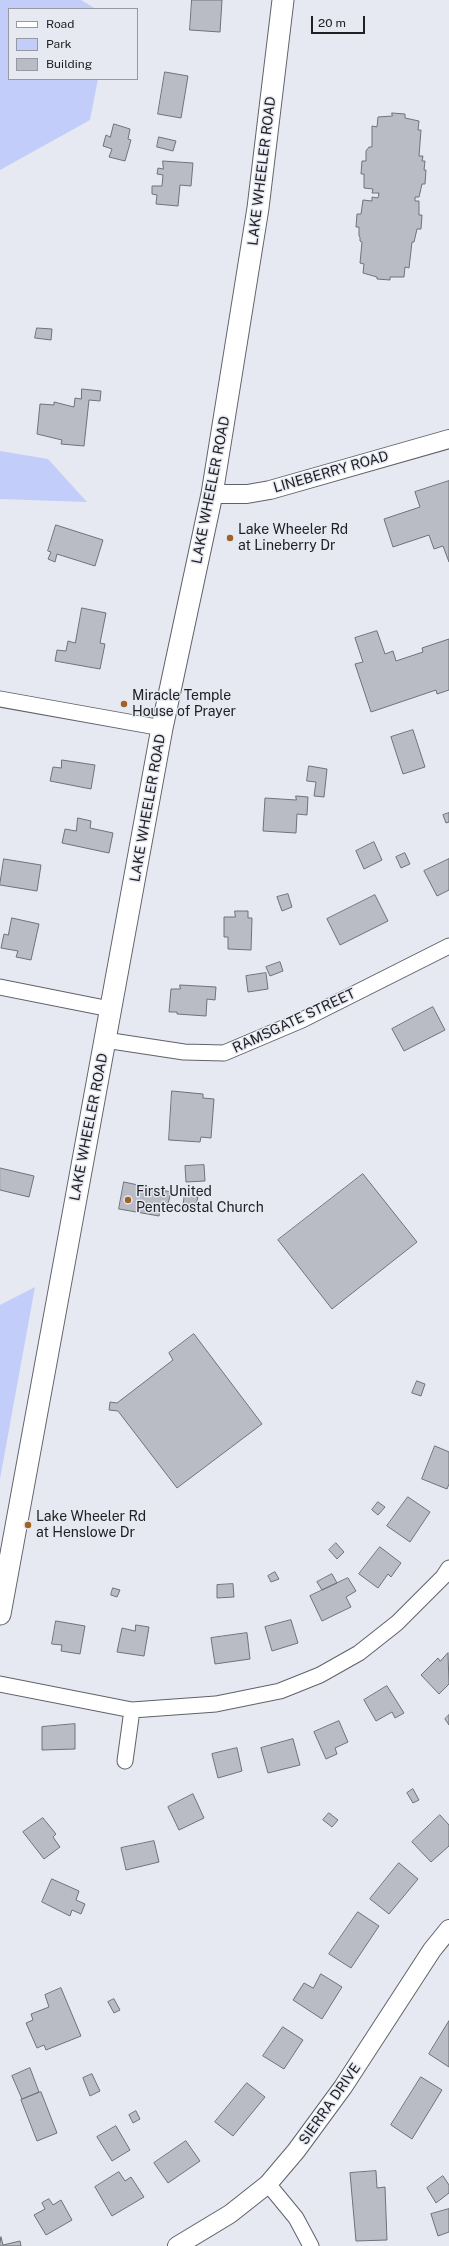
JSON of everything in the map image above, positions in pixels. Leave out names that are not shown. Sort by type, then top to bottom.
[{"type":"main road","name":"LAKE WHEELER ROAD","points":[[0,1614],[162,728],[212,494],[255,231],[283,0]]},
{"type":"street","name":"LINEBERRY ROAD","points":[[212,494],[247,494],[270,490],[449,439]]},
{"type":"street","points":[[0,699],[162,728]]},
{"type":"street","name":"RAMSGATE STREET","points":[[105,1040],[184,1052],[224,1053],[302,1020],[449,946]]},
{"type":"street","points":[[0,987],[110,1009]]},
{"type":"street","points":[[0,1684],[132,1710],[216,1704],[280,1691],[320,1674],[358,1653],[397,1623],[443,1577],[449,1568]]},
{"type":"street","points":[[125,1760],[132,1710]]},
{"type":"street","name":"SIERRA DRIVE","points":[[177,2246],[230,2214],[268,2184],[296,2151],[343,2087],[432,1950],[449,1929]]},
{"type":"street","points":[[268,2184],[296,2218],[311,2246]]},
{"type":"green space","points":[[0,0],[81,0],[94,8],[8,8],[8,80],[98,80],[90,120],[0,170]]},
{"type":"green space","points":[[0,451],[48,459],[87,502],[0,499]]},
{"type":"green space","points":[[35,1287],[0,1479],[0,1305]]},
{"type":"building","points":[[192,0],[222,0],[220,32],[190,30]]},
{"type":"building","points":[[165,72],[188,76],[181,118],[158,114]]},
{"type":"building","points":[[392,113],[405,114],[405,118],[419,121],[418,130],[421,130],[419,156],[423,156],[422,161],[425,161],[424,170],[426,170],[425,184],[422,184],[419,197],[415,197],[415,201],[419,201],[419,215],[422,215],[421,229],[417,229],[414,242],[412,242],[409,268],[405,267],[404,277],[390,277],[390,280],[377,279],[377,277],[363,273],[364,264],[360,263],[362,242],[360,241],[359,236],[359,227],[356,227],[357,214],[361,214],[363,200],[372,201],[372,197],[378,198],[379,193],[372,193],[373,189],[364,188],[364,174],[361,174],[362,161],[366,161],[366,151],[369,147],[372,147],[372,126],[377,127],[378,117],[392,116]]},
{"type":"building","points":[[114,124],[130,129],[128,139],[131,140],[125,161],[109,157],[112,149],[103,146],[106,135],[110,137]]},
{"type":"building","points":[[159,137],[176,141],[173,151],[157,147]]},
{"type":"building","points":[[163,161],[193,163],[191,186],[180,185],[178,206],[156,204],[157,195],[152,194],[152,186],[162,186],[163,175],[157,174],[158,168],[163,169]]},
{"type":"building","points":[[37,328],[52,329],[51,340],[35,338]]},
{"type":"building","points":[[82,389],[101,391],[100,401],[89,400],[84,446],[61,444],[62,440],[37,434],[40,404],[54,405],[54,402],[74,407],[75,398],[81,399]]},
{"type":"building","points":[[449,481],[449,562],[443,546],[434,549],[429,535],[393,547],[384,519],[420,507],[415,492]]},
{"type":"building","points":[[56,525],[103,540],[95,566],[57,554],[55,562],[48,559],[51,552],[48,551]]},
{"type":"building","points":[[82,608],[106,613],[100,643],[105,644],[100,669],[55,661],[57,650],[66,651],[68,641],[75,643]]},
{"type":"building","points":[[377,631],[385,654],[393,651],[396,661],[423,652],[422,648],[449,639],[449,690],[437,694],[436,690],[371,712],[355,664],[363,662],[355,638]]},
{"type":"building","points":[[413,730],[425,767],[403,774],[391,737]]},
{"type":"building","points":[[62,760],[95,765],[91,789],[50,781],[53,767],[61,768]]},
{"type":"building","points":[[309,766],[327,769],[324,797],[314,796],[316,782],[307,781]]},
{"type":"building","points":[[296,796],[308,797],[307,815],[297,814],[296,833],[263,831],[265,798],[296,800]]},
{"type":"building","points":[[449,813],[449,822],[446,823],[443,815]]},
{"type":"building","points":[[78,818],[91,821],[90,828],[113,833],[109,853],[62,843],[65,829],[76,831]]},
{"type":"building","points":[[374,842],[382,860],[364,869],[356,851]]},
{"type":"building","points":[[405,853],[410,864],[401,868],[396,857]]},
{"type":"building","points":[[4,859],[41,865],[37,891],[0,885]]},
{"type":"building","points":[[449,859],[449,890],[437,896],[424,871]]},
{"type":"building","points":[[288,894],[292,907],[282,911],[277,897]]},
{"type":"building","points":[[375,895],[388,921],[340,945],[327,919]]},
{"type":"building","points":[[235,911],[248,911],[248,918],[252,918],[251,950],[228,949],[228,937],[224,937],[224,917],[235,917]]},
{"type":"building","points":[[12,918],[39,924],[31,960],[16,957],[18,951],[1,948],[4,934],[8,935]]},
{"type":"building","points":[[280,962],[283,971],[270,976],[266,967]]},
{"type":"building","points":[[266,973],[268,989],[248,992],[246,976]]},
{"type":"building","points":[[180,985],[216,987],[215,1000],[207,999],[206,1016],[169,1012],[171,989],[180,989]]},
{"type":"building","points":[[433,1007],[445,1030],[404,1051],[392,1029]]},
{"type":"building","points":[[172,1091],[203,1094],[203,1098],[214,1099],[211,1138],[201,1137],[200,1142],[169,1140]]},
{"type":"building","points":[[204,1165],[205,1181],[186,1182],[185,1166]]},
{"type":"building","points":[[0,1168],[34,1176],[29,1197],[0,1190]]},
{"type":"building","points":[[363,1174],[417,1242],[332,1309],[278,1240]]},
{"type":"building","points":[[124,1182],[171,1192],[168,1204],[161,1203],[159,1216],[119,1209]]},
{"type":"building","points":[[185,1194],[198,1197],[195,1209],[183,1207]]},
{"type":"building","points":[[194,1334],[262,1424],[177,1488],[118,1411],[109,1410],[110,1402],[117,1403],[173,1360],[169,1353]]},
{"type":"building","points":[[417,1381],[425,1384],[421,1396],[412,1393]]},
{"type":"building","points":[[435,1446],[449,1452],[449,1484],[447,1489],[422,1479]]},
{"type":"building","points":[[408,1497],[430,1512],[410,1542],[387,1526]]},
{"type":"building","points":[[378,1502],[385,1507],[378,1515],[372,1510]]},
{"type":"building","points":[[336,1543],[344,1552],[337,1559],[329,1550]]},
{"type":"building","points":[[380,1547],[401,1563],[391,1577],[388,1574],[378,1588],[359,1574]]},
{"type":"building","points":[[275,1572],[279,1579],[271,1582],[268,1576]]},
{"type":"building","points":[[332,1574],[337,1583],[322,1590],[317,1582]]},
{"type":"building","points":[[348,1578],[356,1591],[346,1597],[351,1607],[322,1621],[310,1596]]},
{"type":"building","points":[[233,1584],[234,1597],[217,1598],[217,1585]]},
{"type":"building","points":[[113,1588],[120,1590],[117,1597],[111,1595]]},
{"type":"building","points":[[291,1620],[298,1643],[272,1651],[265,1627]]},
{"type":"building","points":[[56,1621],[85,1626],[80,1654],[61,1651],[62,1645],[52,1644]]},
{"type":"building","points":[[136,1625],[149,1627],[144,1656],[117,1652],[122,1628],[135,1631]]},
{"type":"building","points":[[247,1633],[250,1659],[215,1664],[211,1638]]},
{"type":"building","points":[[448,1653],[449,1684],[439,1694],[421,1675],[438,1658],[440,1661]]},
{"type":"building","points":[[387,1686],[404,1713],[395,1718],[392,1712],[376,1721],[364,1700]]},
{"type":"building","points":[[449,1715],[449,1725],[445,1719]]},
{"type":"building","points":[[339,1721],[348,1742],[335,1748],[337,1754],[326,1759],[314,1732]]},
{"type":"building","points":[[75,1724],[75,1749],[42,1750],[42,1727]]},
{"type":"building","points":[[293,1739],[300,1765],[268,1773],[261,1748]]},
{"type":"building","points":[[237,1748],[242,1771],[218,1778],[212,1754]]},
{"type":"building","points":[[413,1789],[419,1800],[413,1803],[407,1793]]},
{"type":"building","points":[[193,1794],[204,1818],[179,1830],[168,1807]]},
{"type":"building","points":[[329,1813],[338,1820],[332,1827],[323,1820]]},
{"type":"building","points":[[440,1815],[449,1825],[449,1846],[431,1862],[412,1842]]},
{"type":"building","points":[[43,1818],[56,1834],[53,1837],[60,1847],[44,1859],[23,1832]]},
{"type":"building","points":[[154,1841],[159,1862],[126,1870],[121,1848]]},
{"type":"building","points":[[399,1863],[418,1879],[389,1914],[370,1899]]},
{"type":"building","points":[[52,1879],[79,1891],[76,1900],[85,1904],[81,1914],[72,1910],[70,1916],[42,1902]]},
{"type":"building","points":[[358,1912],[379,1926],[351,1968],[329,1954]]},
{"type":"building","points":[[321,1974],[342,1987],[322,2019],[293,2000],[304,1983],[313,1988]]},
{"type":"building","points":[[61,1988],[81,2036],[46,2050],[44,2045],[37,2048],[26,2023],[33,2020],[31,2014],[49,2007],[45,1995]]},
{"type":"building","points":[[114,1999],[120,2010],[114,2013],[108,2002]]},
{"type":"building","points":[[449,2021],[449,2067],[429,2054]]},
{"type":"building","points":[[283,2027],[303,2040],[284,2069],[263,2056]]},
{"type":"building","points":[[30,2068],[39,2092],[22,2099],[12,2076]]},
{"type":"building","points":[[92,2074],[100,2091],[90,2096],[83,2078]]},
{"type":"building","points":[[421,2077],[442,2090],[412,2139],[391,2125]]},
{"type":"building","points":[[247,2083],[265,2097],[233,2136],[215,2122]]},
{"type":"building","points":[[41,2092],[57,2133],[37,2141],[21,2100]]},
{"type":"building","points":[[136,2111],[140,2119],[133,2123],[129,2115]]},
{"type":"building","points":[[116,2126],[130,2150],[112,2161],[97,2137]]},
{"type":"building","points":[[186,2141],[200,2161],[168,2183],[154,2163]]},
{"type":"building","points":[[376,2171],[377,2188],[385,2187],[387,2240],[356,2241],[350,2173]]},
{"type":"building","points":[[119,2172],[125,2181],[131,2177],[144,2197],[112,2216],[95,2187]]},
{"type":"building","points":[[443,2176],[449,2185],[449,2193],[436,2203],[427,2188]]},
{"type":"building","points":[[49,2199],[53,2205],[61,2200],[72,2220],[46,2235],[34,2215],[45,2209],[42,2203]]},
{"type":"building","points":[[449,2209],[449,2232],[438,2236],[431,2214]]},
{"type":"building","points":[[1,2237],[3,2245],[20,2241],[21,2246],[0,2246]]},
{"type":"place","name":"Lake Wheeler Rd at Lineberry Dr","points":[[230,538]]},
{"type":"place","name":"Miracle Temple House of Prayer","points":[[124,704]]},
{"type":"place","name":"First United Pentecostal Church","points":[[128,1200]]},
{"type":"place","name":"Lake Wheeler Rd at Henslowe Dr","points":[[28,1525]]}]
